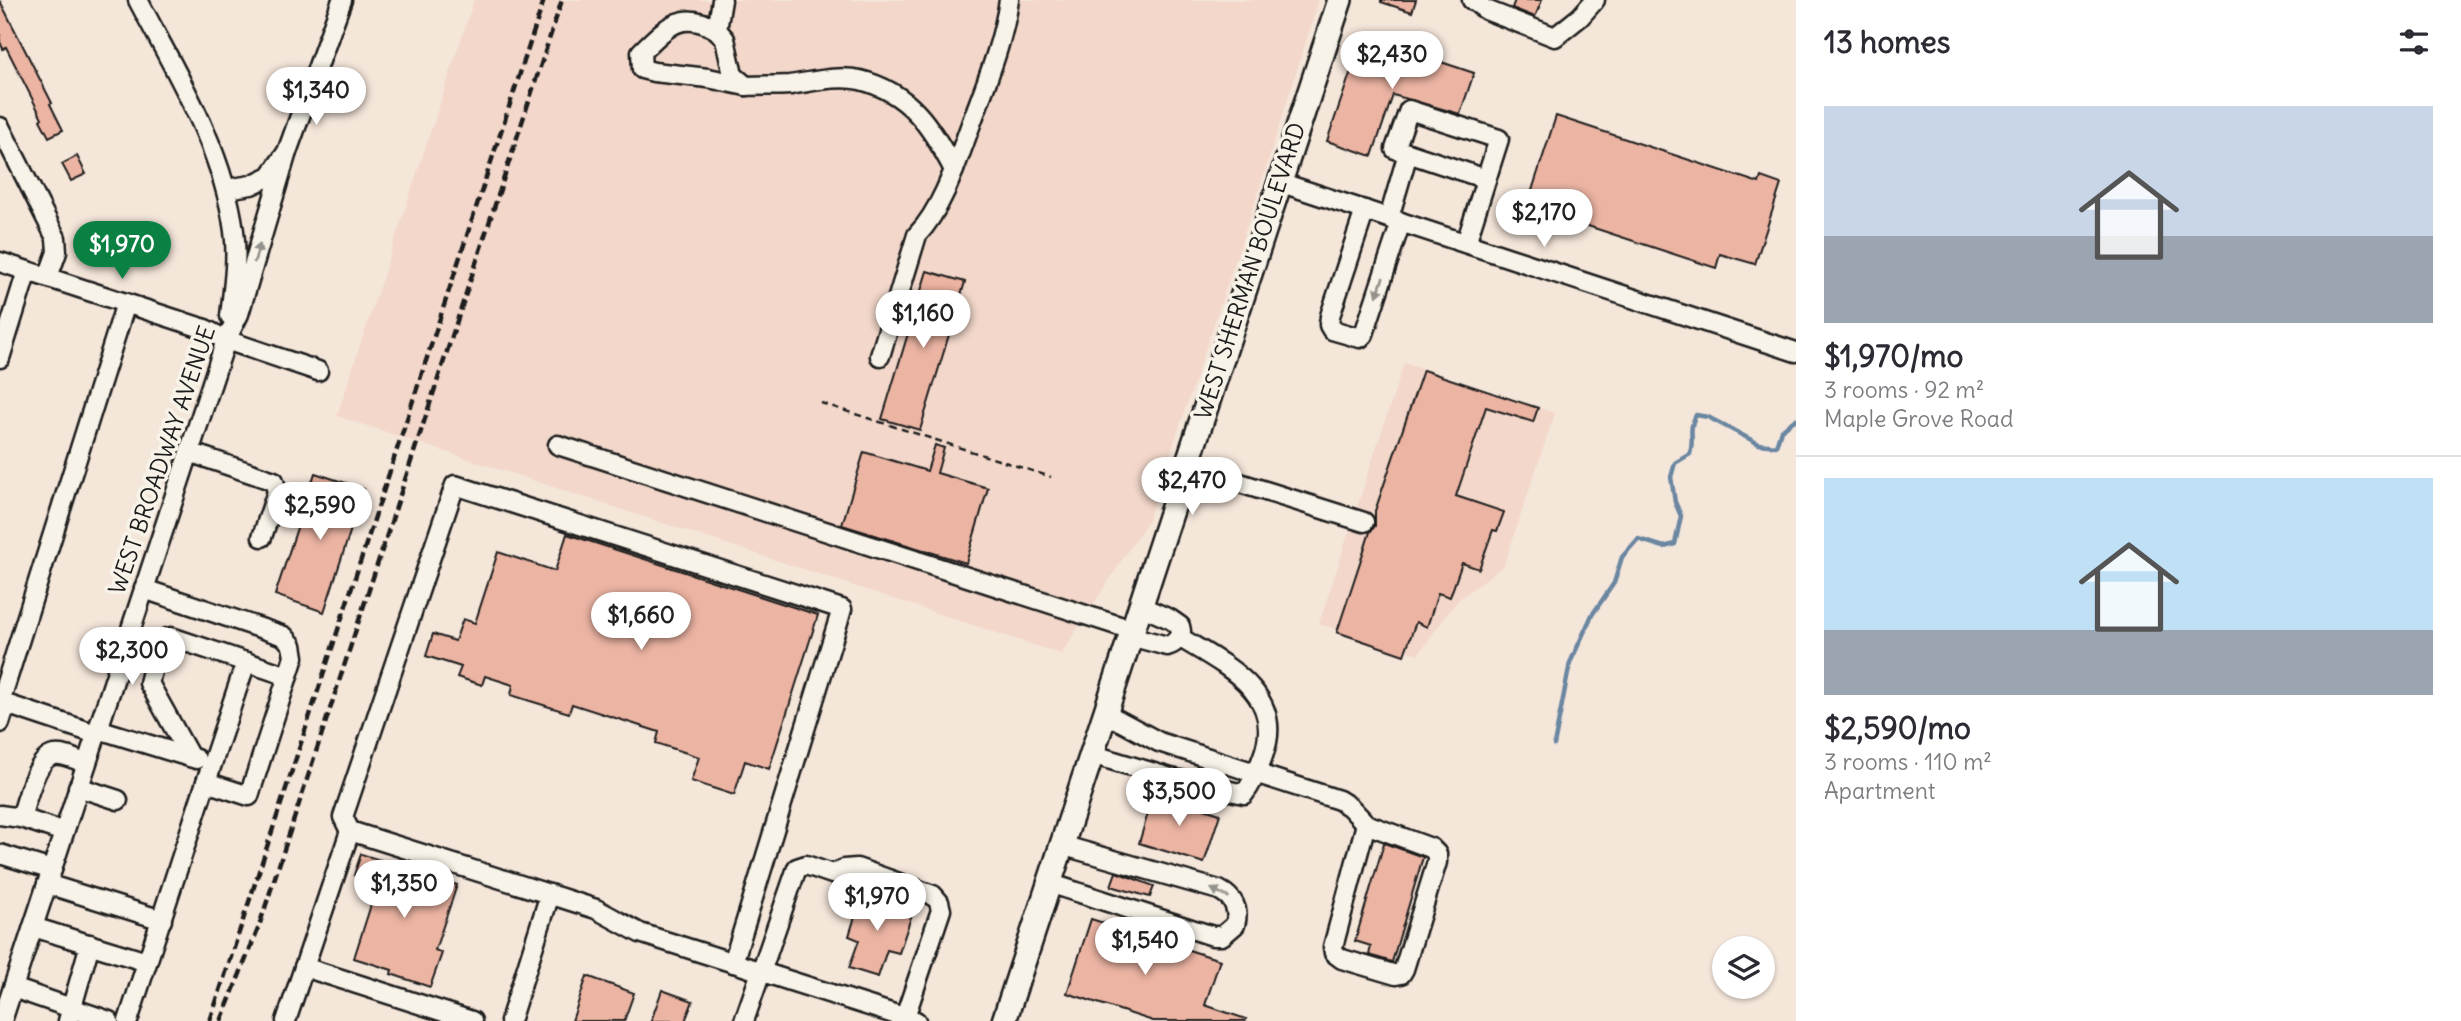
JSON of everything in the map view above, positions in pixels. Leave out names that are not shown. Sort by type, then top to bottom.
[{"type":"main road","name":"WEST SHERMAN BOULEVARD","points":[[1004,1021],[1339,0]]},
{"type":"street","points":[[138,0],[194,110],[227,189],[234,233],[234,275],[226,340]]},
{"type":"street","name":"WEST BROADWAY AVENUE","points":[[2,1021],[226,340],[239,314],[287,152],[342,0]]},
{"type":"street","points":[[717,30],[722,0]]},
{"type":"street","points":[[880,356],[917,235],[926,226],[954,170],[1005,29],[1009,0]]},
{"type":"street","points":[[1472,0],[1486,10],[1555,37],[1580,17],[1595,0]]},
{"type":"street","points":[[746,86],[733,75],[725,38],[705,23],[684,19],[666,28],[641,52],[642,69],[654,72],[708,78],[746,86],[859,80],[897,94],[921,116],[954,170]]},
{"type":"street","points":[[1466,243],[1499,139],[1409,110],[1395,149],[1486,179]]},
{"type":"street","points":[[0,127],[56,238],[57,252],[48,277]]},
{"type":"street","name":"WEST BROADWAY AVENUE","points":[[227,189],[251,185],[270,176],[287,152]]},
{"type":"street","points":[[1365,210],[1329,325],[1332,330],[1360,338],[1364,334],[1395,220],[1408,153]]},
{"type":"street","points":[[1279,182],[1796,352]]},
{"type":"street","points":[[0,262],[205,328],[226,340],[318,371]]},
{"type":"street","points":[[0,358],[27,271]]},
{"type":"street","points":[[0,723],[2,703],[126,303]]},
{"type":"street","points":[[558,445],[1167,646],[1173,645],[1179,637],[1180,626],[1140,606]]},
{"type":"street","points":[[189,452],[274,481],[277,492],[262,537]]},
{"type":"street","points":[[1186,466],[1364,522]]},
{"type":"street","points":[[286,1021],[350,831],[343,817],[455,485],[842,610],[733,963]]},
{"type":"street","points":[[144,589],[285,636],[293,651],[288,676],[249,796],[209,773],[190,757],[149,684],[156,655],[162,641],[171,637],[288,676]]},
{"type":"street","points":[[1091,754],[1171,778],[1244,794],[1267,746],[1267,717],[1260,699],[1250,685],[1231,669],[1179,637]]},
{"type":"street","points":[[125,645],[156,655]]},
{"type":"street","points":[[128,1021],[246,662]]},
{"type":"street","points":[[2,703],[190,757]]},
{"type":"street","points":[[1105,713],[1159,742],[1339,800],[1366,824],[1431,848],[1437,854],[1437,862],[1404,970],[1396,975],[1342,959],[1334,953],[1333,947],[1366,824]]},
{"type":"street","points":[[21,818],[42,761],[53,755],[65,756],[86,764]]},
{"type":"street","points":[[78,787],[118,800]]},
{"type":"street","points":[[0,815],[21,818],[64,832]]},
{"type":"street","points":[[350,831],[596,909],[640,933],[761,972],[911,1019],[941,910],[939,902],[933,895],[857,869],[844,869],[832,874],[806,865],[797,869],[761,972],[744,1021]]},
{"type":"street","points":[[1049,883],[1213,936],[1222,936],[1235,925],[1237,909],[1232,899],[1219,890],[1061,845]]},
{"type":"street","points":[[0,854],[49,877],[162,920]]},
{"type":"street","points":[[510,1021],[550,894]]},
{"type":"street","points":[[33,928],[147,962]]},
{"type":"street","points":[[71,1015],[90,944]]},
{"type":"street","points":[[304,967],[472,1021]]},
{"type":"street","points":[[13,988],[71,1015],[109,1021]]},
{"type":"path","points":[[821,403],[1051,477]]},
{"type":"shaded area","points":[[474,0],[1319,0],[1257,196],[1148,520],[1061,654],[337,416]]},
{"type":"shaded area","points":[[1404,363],[1555,413],[1504,565],[1458,600],[1418,654],[1319,624]]},
{"type":"building","points":[[1381,0],[1416,0],[1412,12]]},
{"type":"building","points":[[1515,0],[1542,0],[1535,17],[1512,8]]},
{"type":"building","points":[[0,1],[63,130],[49,137],[6,47],[3,49],[0,42]]},
{"type":"building","points":[[1363,36],[1474,73],[1460,114],[1393,95],[1372,156],[1327,141]]},
{"type":"building","points":[[1556,116],[1759,183],[1761,177],[1781,184],[1755,264],[1720,254],[1716,268],[1527,206]]},
{"type":"building","points":[[77,156],[86,174],[71,181],[62,164]]},
{"type":"building","points":[[927,271],[965,282],[920,430],[882,419]]},
{"type":"building","points":[[1423,370],[1538,408],[1533,422],[1486,407],[1456,496],[1504,512],[1497,531],[1493,530],[1479,569],[1462,563],[1450,597],[1438,593],[1427,627],[1416,622],[1404,655],[1337,632],[1370,532],[1375,526],[1375,511]]},
{"type":"building","points":[[935,445],[944,448],[937,473],[988,488],[966,563],[842,525],[864,452],[927,471]]},
{"type":"building","points":[[315,473],[364,489],[324,612],[275,595]]},
{"type":"building","points":[[567,534],[818,615],[769,769],[745,761],[734,795],[691,781],[699,757],[656,743],[659,732],[572,704],[569,713],[511,695],[513,685],[485,676],[482,685],[457,677],[461,667],[426,656],[433,634],[455,641],[463,619],[475,623],[498,552],[555,571]]},
{"type":"building","points":[[1154,793],[1220,814],[1204,863],[1139,843]]},
{"type":"building","points":[[1384,843],[1423,857],[1392,962],[1369,955],[1371,946],[1355,941]]},
{"type":"building","points":[[361,854],[457,885],[435,950],[442,953],[430,987],[391,974],[392,970],[354,958],[378,883],[354,875]]},
{"type":"building","points":[[1116,872],[1154,886],[1150,897],[1111,886]]},
{"type":"building","points":[[862,894],[913,911],[899,953],[887,950],[878,977],[849,968],[859,940],[849,936]]},
{"type":"building","points":[[1091,919],[1220,960],[1205,1005],[1246,1019],[1245,1021],[1153,1021],[1067,993]]},
{"type":"building","points":[[587,976],[634,993],[624,1021],[572,1021]]},
{"type":"building","points":[[662,990],[693,1001],[685,1021],[651,1021]]},
{"type":"waterway","points":[[1554,745],[1570,663],[1592,615],[1614,583],[1622,557],[1638,539],[1664,547],[1675,544],[1681,516],[1675,502],[1671,477],[1675,463],[1690,454],[1692,425],[1696,415],[1708,417],[1759,444],[1776,446],[1781,430],[1796,419]]},
{"type":"railway","points":[[210,1021],[544,0]]},
{"type":"railway","points":[[221,1021],[258,929],[562,0]]}]
